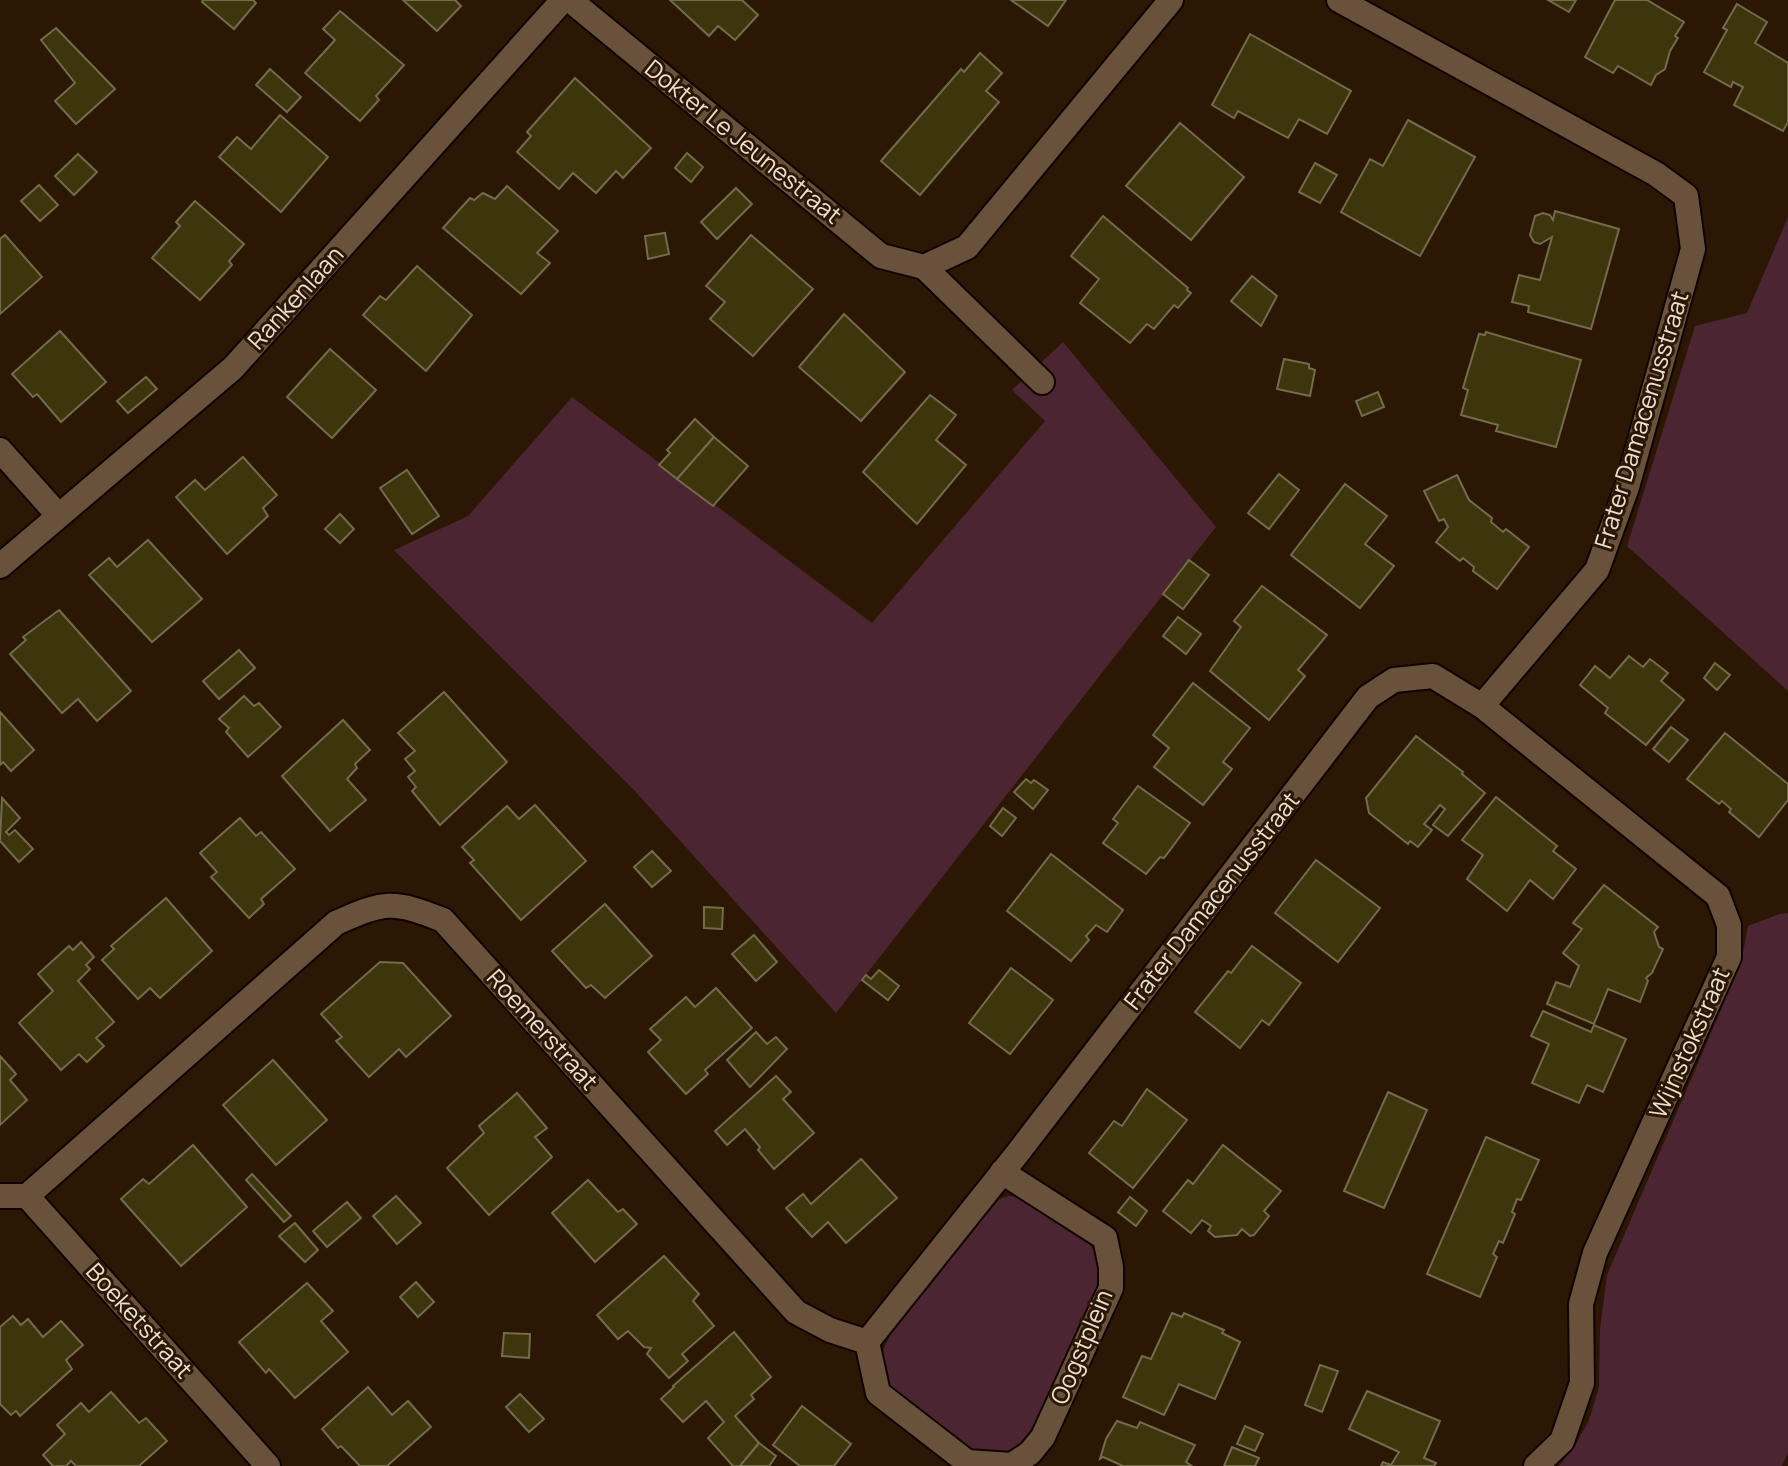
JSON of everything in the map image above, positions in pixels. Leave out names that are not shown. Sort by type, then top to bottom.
[{"type":"street","name":"Rankenlaan","points":[[0,566],[233,368],[563,0]]},
{"type":"street","name":"Dokter Le Jeunestraat","points":[[570,0],[881,256],[924,267],[1042,382]]},
{"type":"street","points":[[924,267],[967,247],[1171,0]]},
{"type":"street","name":"Frater Damacenusstraat","points":[[1002,1172],[1368,697],[1394,680],[1433,676],[1482,706],[1597,570],[1627,487],[1693,249],[1686,196],[1656,174],[1339,0]]},
{"type":"street","points":[[0,450],[58,515]]},
{"type":"street","name":"Wijnstokstraat","points":[[1482,706],[1718,896],[1729,925],[1729,957],[1595,1253],[1581,1304],[1582,1383],[1562,1441],[1536,1466]]},
{"type":"street","name":"Roemerstraat","points":[[27,1196],[336,923],[372,907],[407,906],[443,920],[796,1312],[830,1330],[867,1342]]},
{"type":"street","points":[[867,1342],[1002,1172]]},
{"type":"street","name":"Oogstplein","points":[[867,1342],[878,1393],[967,1462],[1012,1466],[1030,1453],[1043,1437],[1111,1288],[1111,1267],[1105,1238],[1002,1172]]},
{"type":"street","points":[[0,1196],[27,1196]]},
{"type":"street","name":"Boeketstraat","points":[[27,1196],[268,1466]]},
{"type":"shaded area","points":[[1788,217],[1788,691],[1627,546],[1695,326],[1747,313]]},
{"type":"shaded area","points":[[1063,342],[1216,527],[836,1013],[633,789],[394,550],[468,516],[572,397],[872,623],[1045,421],[1012,390]]},
{"type":"shaded area","points":[[1788,913],[1788,1453],[1782,1466],[1559,1466],[1575,1446],[1589,1420],[1599,1387],[1600,1329],[1607,1275],[1741,963],[1748,926]]},
{"type":"shaded area","points":[[1009,1196],[1031,1197],[1089,1243],[1100,1268],[1098,1287],[1034,1434],[1015,1452],[988,1458],[953,1438],[896,1394],[884,1377],[881,1358],[896,1327],[927,1284],[987,1210],[997,1200]]},
{"type":"building","points":[[203,0],[253,0],[256,3],[234,29]]},
{"type":"building","points":[[403,0],[455,0],[461,6],[437,31]]},
{"type":"building","points":[[670,0],[742,0],[758,15],[735,40],[718,26],[709,36]]},
{"type":"building","points":[[1011,0],[1066,0],[1048,26]]},
{"type":"building","points":[[1548,0],[1576,0],[1569,12]]},
{"type":"building","points":[[1615,0],[1647,0],[1684,22],[1675,36],[1678,38],[1665,69],[1656,75],[1651,85],[1618,66],[1613,73],[1585,57]]},
{"type":"building","points":[[1737,4],[1767,22],[1755,43],[1788,63],[1788,122],[1783,131],[1734,105],[1743,87],[1733,82],[1731,87],[1704,72]]},
{"type":"building","points":[[340,11],[404,65],[376,96],[379,100],[360,121],[305,73],[335,40],[323,29]]},
{"type":"building","points":[[56,28],[115,89],[76,124],[55,101],[75,83],[41,40]]},
{"type":"building","points":[[1250,34],[1351,91],[1327,134],[1299,119],[1288,138],[1238,111],[1234,118],[1212,105]]},
{"type":"building","points":[[980,53],[1002,73],[986,91],[999,102],[920,195],[881,161],[961,69],[964,72]]},
{"type":"building","points":[[270,69],[301,97],[287,112],[256,85]]},
{"type":"building","points":[[575,78],[651,148],[623,178],[616,171],[596,193],[573,173],[559,189],[517,152],[531,136],[527,132]]},
{"type":"building","points":[[280,115],[328,157],[281,212],[219,157],[237,137],[251,149]]},
{"type":"building","points":[[1408,120],[1475,157],[1420,256],[1341,212],[1370,159],[1383,166]]},
{"type":"building","points":[[1180,123],[1244,177],[1191,240],[1126,186]]},
{"type":"building","points":[[687,153],[703,167],[691,182],[675,168]]},
{"type":"building","points":[[78,154],[97,172],[74,195],[55,176]]},
{"type":"building","points":[[1315,163],[1337,175],[1320,203],[1299,192]]},
{"type":"building","points":[[39,185],[58,205],[40,221],[21,201]]},
{"type":"building","points":[[507,186],[558,231],[537,253],[550,263],[521,294],[443,228],[470,198],[474,200],[483,193],[495,199]]},
{"type":"building","points":[[736,188],[752,204],[717,239],[701,222]]},
{"type":"building","points":[[195,201],[244,244],[229,261],[232,265],[200,300],[152,258],[180,226],[176,222]]},
{"type":"building","points":[[1555,211],[1619,229],[1591,329],[1528,312],[1529,306],[1512,302],[1519,275],[1540,280],[1552,237],[1540,244],[1534,242],[1530,235],[1535,216],[1543,213],[1553,220]]},
{"type":"building","points":[[1103,216],[1191,293],[1178,308],[1174,305],[1154,329],[1147,324],[1130,343],[1080,303],[1099,279],[1071,256]]},
{"type":"building","points":[[665,233],[669,254],[648,259],[645,236]]},
{"type":"building","points":[[5,235],[42,277],[0,314],[0,239]]},
{"type":"building","points":[[751,235],[813,289],[753,356],[710,319],[725,302],[706,286]]},
{"type":"building","points":[[417,266],[472,315],[426,371],[363,315],[380,296],[386,300]]},
{"type":"building","points":[[1252,276],[1277,296],[1261,326],[1231,301]]},
{"type":"building","points":[[844,314],[905,372],[861,421],[799,367]]},
{"type":"building","points":[[60,331],[106,382],[61,422],[37,394],[33,397],[12,374]]},
{"type":"building","points":[[1486,332],[1581,360],[1556,447],[1496,431],[1498,425],[1461,415],[1468,390],[1463,388],[1479,334],[1485,335]]},
{"type":"building","points":[[330,349],[376,390],[332,438],[287,397]]},
{"type":"building","points":[[1284,359],[1309,364],[1309,368],[1315,370],[1310,396],[1277,389]]},
{"type":"building","points":[[146,377],[157,389],[128,413],[117,401]]},
{"type":"building","points":[[1378,392],[1384,407],[1362,416],[1356,401]]},
{"type":"building","points":[[930,395],[956,415],[936,440],[966,465],[917,524],[863,472]]},
{"type":"building","points":[[695,419],[714,437],[677,479],[659,465],[670,453],[667,450]]},
{"type":"building","points":[[714,437],[748,466],[713,506],[677,479]]},
{"type":"building","points":[[243,457],[277,495],[263,508],[268,516],[227,554],[176,497],[195,480],[205,490]]},
{"type":"building","points":[[407,470],[439,516],[412,534],[380,488]]},
{"type":"building","points":[[1279,474],[1299,490],[1269,529],[1248,513]]},
{"type":"building","points":[[1457,475],[1469,500],[1492,518],[1491,522],[1529,547],[1497,589],[1473,571],[1474,567],[1463,558],[1460,561],[1436,542],[1448,527],[1444,519],[1439,521],[1424,491]]},
{"type":"building","points":[[1345,484],[1387,516],[1365,544],[1394,566],[1360,608],[1291,555]]},
{"type":"building","points":[[340,514],[354,529],[340,543],[325,529]]},
{"type":"building","points":[[148,540],[202,599],[152,642],[89,575],[109,558],[117,567]]},
{"type":"building","points":[[1189,560],[1209,575],[1183,609],[1163,594]]},
{"type":"building","points":[[1262,586],[1327,635],[1298,670],[1305,676],[1269,720],[1210,671],[1241,627],[1234,621]]},
{"type":"building","points":[[59,610],[131,691],[97,721],[78,699],[62,713],[10,654],[26,640],[23,637]]},
{"type":"building","points":[[1178,617],[1201,634],[1186,654],[1163,636]]},
{"type":"building","points":[[239,650],[255,668],[219,699],[203,681]]},
{"type":"building","points":[[1629,656],[1643,667],[1650,659],[1668,673],[1661,681],[1684,700],[1646,745],[1605,713],[1608,708],[1580,685],[1595,666],[1610,678]]},
{"type":"building","points":[[1715,663],[1730,675],[1717,690],[1704,678]]},
{"type":"building","points":[[1193,683],[1250,728],[1223,762],[1232,769],[1203,805],[1154,767],[1169,748],[1153,735]]},
{"type":"building","points":[[444,692],[507,762],[440,825],[412,791],[416,787],[408,777],[415,771],[405,759],[415,751],[398,733]]},
{"type":"building","points":[[244,696],[254,706],[259,703],[281,727],[248,757],[226,732],[229,728],[219,719]]},
{"type":"building","points":[[0,712],[34,750],[11,771],[3,762],[0,765]]},
{"type":"building","points":[[343,720],[370,750],[355,764],[357,768],[347,779],[366,800],[330,831],[282,776]]},
{"type":"building","points":[[1671,727],[1688,740],[1669,762],[1653,749]]},
{"type":"building","points":[[1725,733],[1788,784],[1788,800],[1759,837],[1729,812],[1731,809],[1722,801],[1719,804],[1687,779]]},
{"type":"building","points":[[1416,736],[1485,793],[1448,836],[1433,825],[1445,809],[1440,805],[1424,824],[1432,830],[1418,847],[1410,841],[1408,844],[1369,813],[1366,798]]},
{"type":"building","points":[[1026,779],[1031,783],[1034,780],[1048,790],[1033,809],[1014,792]]},
{"type":"building","points":[[1138,786],[1190,823],[1164,858],[1160,857],[1146,874],[1103,843],[1118,823],[1113,819]]},
{"type":"building","points":[[1496,797],[1557,846],[1553,851],[1576,869],[1553,899],[1530,880],[1507,911],[1467,879],[1483,855],[1462,840]]},
{"type":"building","points":[[2,798],[20,818],[6,832],[9,835],[15,830],[33,849],[19,862],[0,841]]},
{"type":"building","points":[[535,805],[586,861],[521,920],[470,863],[474,860],[462,847],[507,806],[519,819]]},
{"type":"building","points":[[1003,808],[1016,818],[1002,836],[990,826]]},
{"type":"building","points":[[240,818],[256,836],[261,832],[295,869],[261,899],[264,904],[249,918],[211,877],[217,872],[200,853]]},
{"type":"building","points":[[652,851],[671,871],[652,887],[634,867]]},
{"type":"building","points":[[1051,854],[1123,910],[1107,932],[1096,925],[1086,936],[1089,940],[1071,961],[1007,911]]},
{"type":"building","points":[[1316,860],[1380,908],[1338,962],[1275,913]]},
{"type":"building","points":[[1604,885],[1658,927],[1654,932],[1659,947],[1663,949],[1652,973],[1646,978],[1648,981],[1640,1002],[1608,989],[1594,1024],[1547,1004],[1556,982],[1570,987],[1579,966],[1563,953],[1582,929],[1573,923]]},
{"type":"building","points":[[166,898],[212,951],[160,998],[150,988],[138,999],[102,960],[114,949],[111,946]]},
{"type":"building","points":[[605,904],[652,956],[605,998],[591,985],[586,988],[552,951]]},
{"type":"building","points":[[704,907],[723,908],[722,929],[704,928]]},
{"type":"building","points":[[754,935],[777,962],[756,981],[732,954]]},
{"type":"building","points":[[81,942],[94,957],[86,965],[90,969],[78,981],[114,1022],[96,1038],[104,1046],[87,1062],[79,1054],[61,1070],[19,1023],[53,991],[38,974],[69,946],[73,950]]},
{"type":"building","points":[[1252,946],[1301,983],[1269,1025],[1262,1020],[1240,1048],[1195,1012]]},
{"type":"building","points":[[380,962],[403,963],[451,1016],[406,1057],[399,1049],[369,1077],[336,1041],[342,1037],[321,1014]]},
{"type":"building","points":[[1011,968],[1053,1000],[1010,1054],[969,1023]]},
{"type":"building","points":[[879,970],[899,986],[888,1000],[862,980],[866,975],[871,979]]},
{"type":"building","points":[[716,988],[752,1028],[705,1070],[708,1074],[686,1094],[648,1052],[661,1040],[650,1029],[686,997],[695,1007]]},
{"type":"building","points":[[1543,1011],[1591,1032],[1594,1025],[1626,1039],[1603,1092],[1587,1085],[1579,1103],[1532,1083],[1549,1044],[1531,1036]]},
{"type":"building","points":[[756,1032],[767,1044],[776,1037],[787,1049],[750,1087],[727,1060]]},
{"type":"building","points":[[0,1056],[16,1074],[10,1080],[27,1100],[0,1125]]},
{"type":"building","points":[[273,1060],[327,1120],[276,1165],[223,1105]]},
{"type":"building","points":[[776,1076],[791,1092],[783,1099],[814,1133],[774,1169],[745,1129],[727,1145],[715,1131]]},
{"type":"building","points":[[1147,1089],[1187,1120],[1133,1188],[1089,1153],[1114,1121],[1122,1126]]},
{"type":"building","points":[[1388,1092],[1427,1110],[1384,1208],[1344,1191]]},
{"type":"building","points":[[517,1093],[547,1128],[535,1137],[552,1157],[489,1215],[447,1168],[484,1133],[479,1126]]},
{"type":"building","points":[[1486,1137],[1539,1160],[1521,1200],[1517,1199],[1512,1212],[1515,1214],[1503,1243],[1499,1241],[1493,1254],[1497,1257],[1480,1297],[1427,1274]]},
{"type":"building","points":[[193,1145],[247,1207],[181,1266],[121,1199],[143,1179],[149,1184]]},
{"type":"building","points":[[1223,1145],[1281,1191],[1264,1211],[1269,1216],[1254,1235],[1250,1236],[1242,1229],[1237,1235],[1215,1237],[1208,1231],[1211,1226],[1202,1220],[1191,1233],[1163,1211],[1188,1180],[1193,1184]]},
{"type":"building","points":[[861,1159],[897,1198],[846,1243],[828,1222],[812,1237],[786,1208],[803,1194],[811,1204]]},
{"type":"building","points":[[252,1174],[291,1216],[284,1222],[246,1180]]},
{"type":"building","points":[[588,1180],[618,1212],[623,1209],[637,1224],[595,1262],[552,1213]]},
{"type":"building","points":[[396,1196],[421,1223],[397,1244],[373,1216]]},
{"type":"building","points":[[1130,1197],[1147,1211],[1136,1226],[1118,1212]]},
{"type":"building","points":[[347,1202],[361,1218],[327,1247],[313,1231]]},
{"type":"building","points":[[295,1223],[318,1250],[305,1262],[279,1236]]},
{"type":"building","points":[[664,1256],[699,1294],[693,1301],[714,1326],[682,1354],[688,1361],[669,1378],[647,1354],[651,1348],[644,1347],[628,1331],[618,1339],[597,1315]]},
{"type":"building","points":[[416,1282],[434,1302],[418,1317],[400,1297]]},
{"type":"building","points":[[307,1283],[333,1311],[321,1321],[348,1352],[295,1398],[269,1369],[266,1373],[239,1342]]},
{"type":"building","points":[[1172,1313],[1182,1317],[1184,1313],[1224,1330],[1222,1333],[1240,1342],[1215,1399],[1179,1384],[1164,1415],[1123,1397],[1142,1356],[1151,1359]]},
{"type":"building","points":[[13,1316],[21,1325],[28,1319],[43,1337],[61,1321],[83,1345],[66,1360],[72,1369],[20,1416],[16,1411],[11,1415],[0,1404],[0,1327]]},
{"type":"building","points":[[734,1332],[771,1377],[751,1395],[754,1399],[735,1416],[759,1443],[740,1466],[733,1466],[708,1438],[724,1422],[706,1401],[683,1422],[661,1399]]},
{"type":"building","points":[[504,1333],[530,1334],[529,1358],[502,1356]]},
{"type":"building","points":[[1320,1365],[1338,1371],[1322,1412],[1305,1405]]},
{"type":"building","points":[[368,1387],[392,1415],[408,1401],[431,1427],[387,1466],[360,1466],[341,1446],[338,1448],[322,1429]]},
{"type":"building","points":[[1367,1391],[1440,1421],[1424,1458],[1436,1463],[1434,1466],[1381,1466],[1383,1462],[1391,1465],[1399,1452],[1349,1429]]},
{"type":"building","points":[[111,1392],[139,1423],[146,1418],[167,1441],[139,1466],[76,1466],[71,1461],[66,1466],[53,1466],[43,1455],[65,1434],[57,1425],[81,1403],[89,1412]]},
{"type":"building","points":[[520,1394],[544,1419],[529,1432],[506,1407]]},
{"type":"building","points":[[802,1406],[851,1444],[834,1466],[800,1466],[773,1445]]},
{"type":"building","points":[[1117,1421],[1137,1428],[1140,1422],[1195,1445],[1186,1462],[1192,1466],[1123,1466],[1103,1457],[1100,1459],[1106,1439]]},
{"type":"building","points":[[1245,1426],[1263,1434],[1255,1451],[1237,1444]]},
{"type":"building","points":[[759,1443],[776,1456],[769,1466],[740,1466]]},
{"type":"building","points":[[1232,1447],[1259,1458],[1255,1466],[1224,1466]]}]
